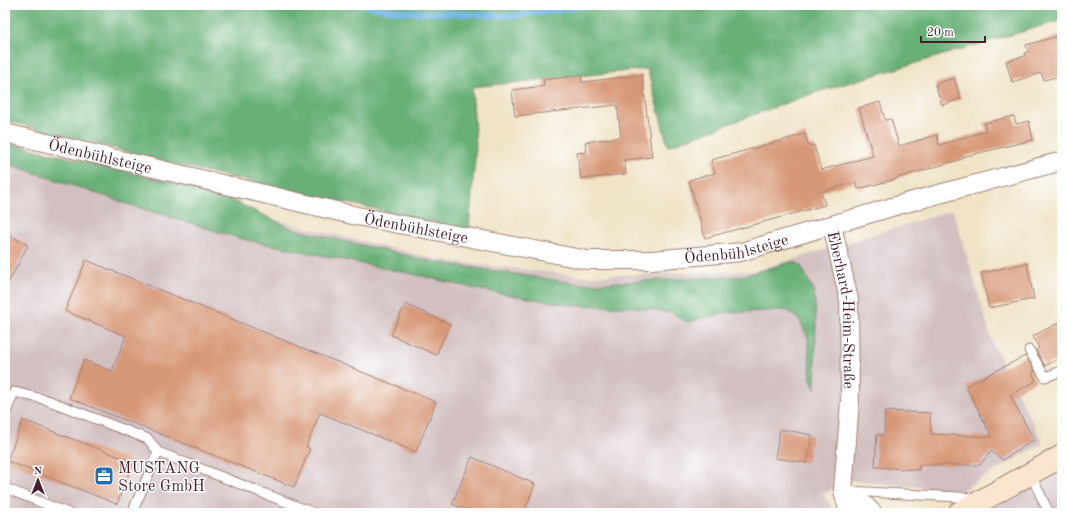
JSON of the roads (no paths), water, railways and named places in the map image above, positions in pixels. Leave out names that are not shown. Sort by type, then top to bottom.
[{"type":"main road","points":[[959,513],[1062,456]]},
{"type":"street","name":"Ödenbühlsteige","points":[[5,133],[357,216],[587,260],[652,260],[741,252],[832,225]]},
{"type":"street","name":"Eberhard-Heim-Straße","points":[[849,513],[843,491],[850,401],[848,300],[832,225],[902,204],[1062,161]]},
{"type":"street","points":[[843,491],[865,505],[874,513]]},
{"type":"lane","points":[[1029,350],[1045,377],[1062,371]]},
{"type":"lane","points":[[5,414],[14,392],[47,400],[148,439],[158,452],[314,513]]},
{"type":"lane","points":[[132,513],[158,452]]},
{"type":"lane","points":[[1030,473],[1049,513]]},
{"type":"lane","points":[[5,488],[68,513]]},
{"type":"lane","points":[[843,491],[983,499]]},
{"type":"waterway","points":[[362,5],[403,12],[512,16],[594,5]]},
{"type":"place","name":"MUSTANG Store GmbH","points":[[104,476]]}]
